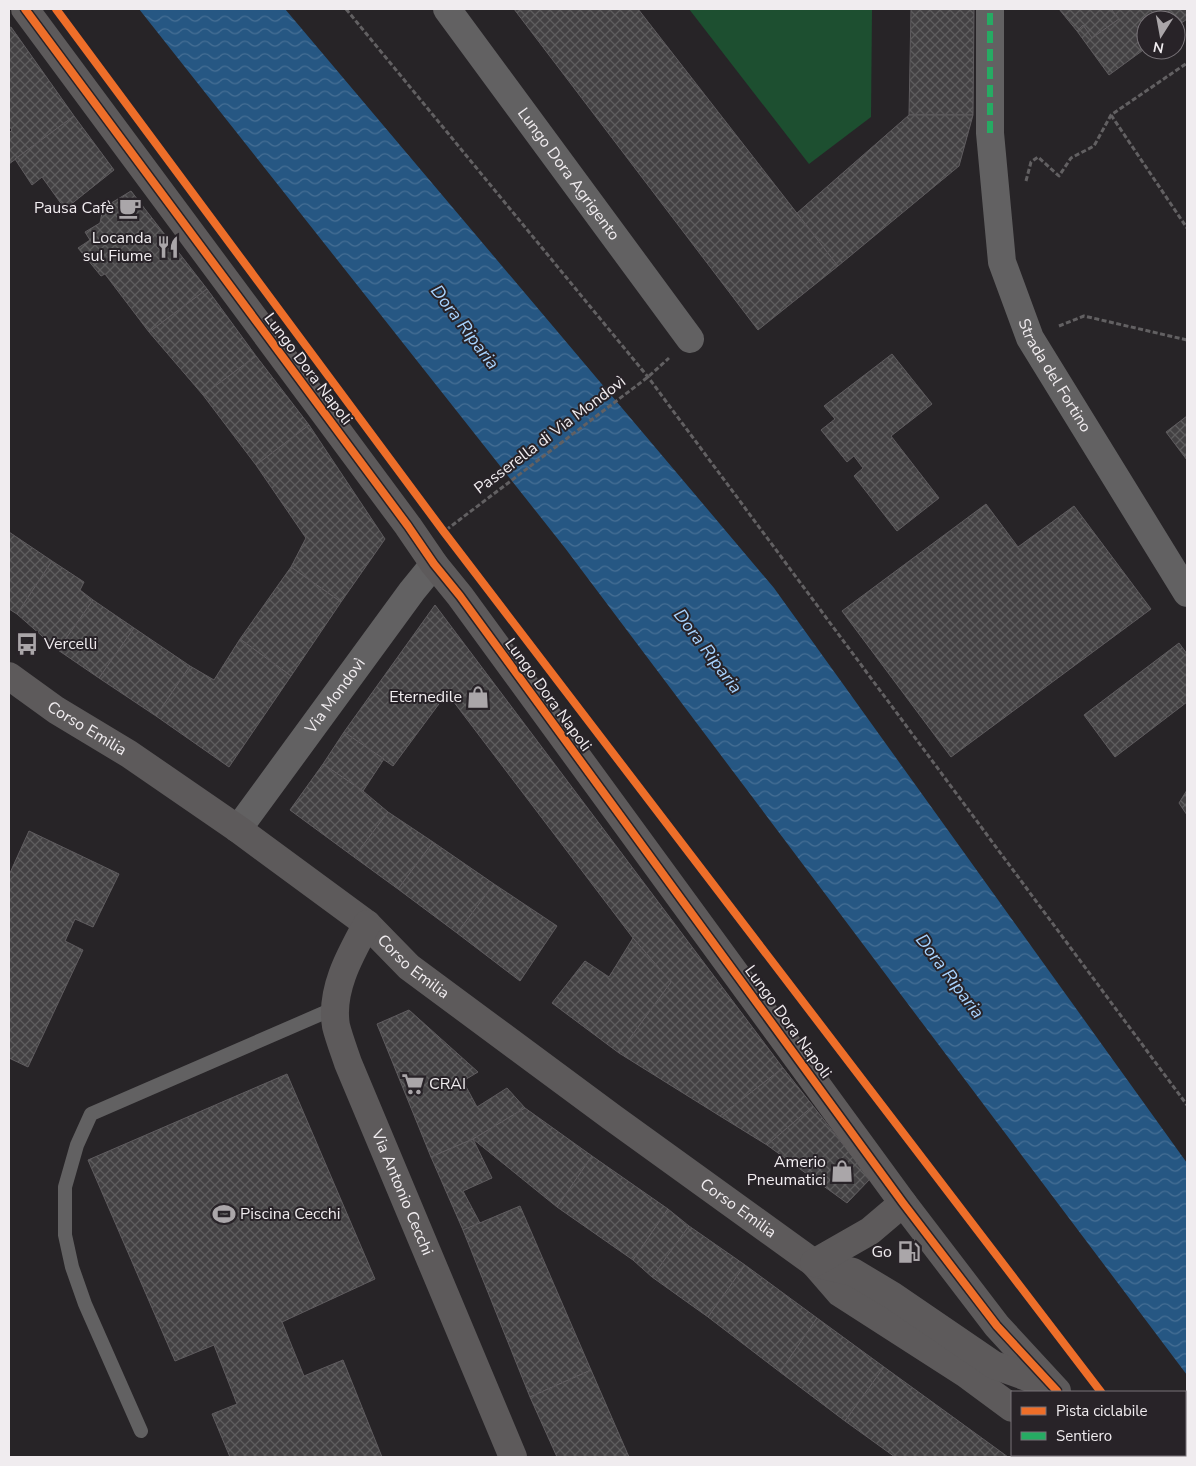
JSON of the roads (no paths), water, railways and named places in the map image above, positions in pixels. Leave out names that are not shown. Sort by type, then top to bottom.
[{"type":"street","name":"Lungo Dora Napoli","points":[[25,9],[408,526],[434,564],[460,596],[903,1203],[997,1326],[1057,1391]]},
{"type":"street","name":"Lungo Dora Agrigento","points":[[447,9],[690,339]]},
{"type":"street","name":"Strada del Fortino","points":[[990,9],[990,132],[1002,262],[1030,338],[1187,593]]},
{"type":"street","name":"Via Mondovì","points":[[238,829],[406,599],[434,564]]},
{"type":"street","name":"Corso Emilia","points":[[9,676],[56,710],[129,754],[238,829],[367,924],[409,967],[613,1118],[814,1263],[840,1293],[966,1374],[1011,1407]]},
{"type":"street","name":"Via Antonio Cecchi","points":[[367,924],[351,952],[337,992],[335,1008],[336,1026],[348,1063],[513,1457]]},
{"type":"street","points":[[814,1263],[870,1231],[903,1203]]},
{"type":"street","name":"Corso Emilia","points":[[814,1263],[853,1272],[893,1296],[994,1365],[1038,1381],[1056,1391]]},
{"type":"lane","points":[[141,1431],[85,1304],[70,1259],[65,1235],[65,1187],[76,1144],[91,1114],[335,1008]]},
{"type":"water","name":"Dora Riparia","points":[[139,9],[285,9],[774,588],[1187,1163],[1187,1375],[565,548]]},
{"type":"place","name":"Pausa Cafè","points":[[130,208]]},
{"type":"place","name":"Locanda sul Fiume","points":[[168,247]]},
{"type":"place","name":"Vercelli","points":[[27,644]]},
{"type":"place","name":"Eternedile","points":[[478,697]]},
{"type":"place","name":"CRAI","points":[[413,1084]]},
{"type":"place","name":"Amerio Pneumatici","points":[[842,1171]]},
{"type":"place","name":"Piscina Cecchi","points":[[224,1214]]},
{"type":"place","name":"Go","points":[[909,1252]]}]
